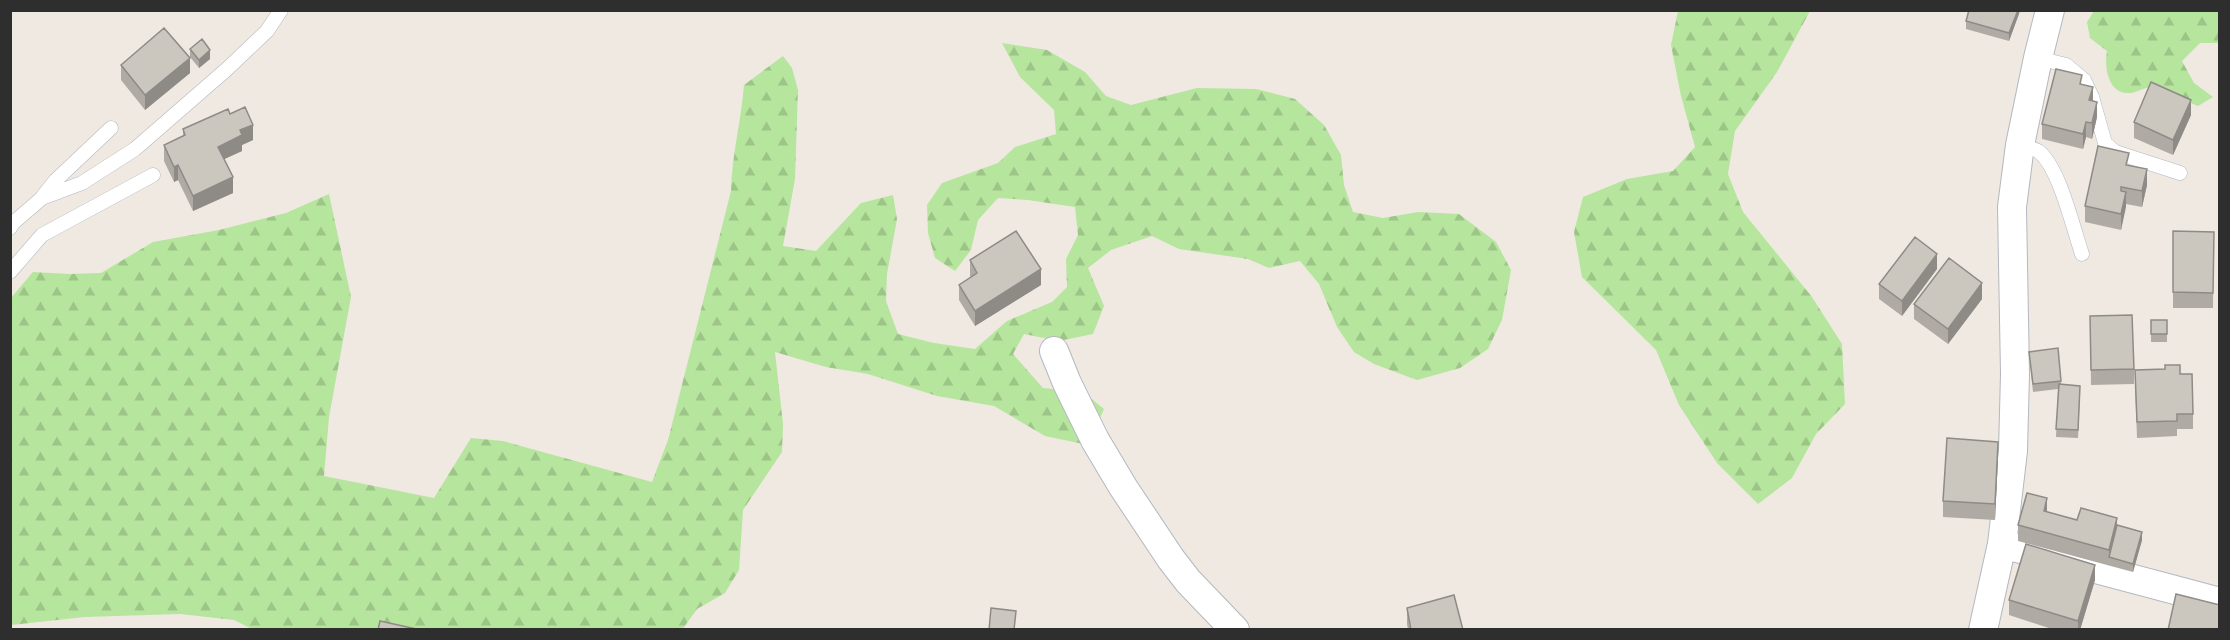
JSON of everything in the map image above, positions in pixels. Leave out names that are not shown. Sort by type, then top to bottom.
[{"type":"street","points":[[1983,630],[2002,544],[2013,451],[2015,374],[2012,207],[2020,145],[2036,64],[2050,10]]},
{"type":"street","points":[[1054,351],[1095,440],[1123,487],[1165,551],[1188,581],[1235,630]]},
{"type":"street","points":[[2002,544],[2220,602]]},
{"type":"lane","points":[[42,198],[82,183],[135,149],[236,61],[267,31],[281,10]]},
{"type":"lane","points":[[2036,64],[2060,74],[2073,86]]},
{"type":"lane","points":[[2036,64],[2066,65],[2084,80],[2092,97],[2105,142],[2115,152],[2180,173]]},
{"type":"lane","points":[[10,228],[111,128]]},
{"type":"lane","points":[[2020,145],[2037,150],[2047,160],[2061,188],[2082,254]]},
{"type":"lane","points":[[10,272],[42,235],[153,175]]},
{"type":"green space","points":[[1678,11],[1810,11],[1777,72],[1735,131],[1728,174],[1743,212],[1812,297],[1842,344],[1845,404],[1816,434],[1792,478],[1758,504],[1717,463],[1679,405],[1656,350],[1582,277],[1574,232],[1583,197],[1627,179],[1673,171],[1695,147],[1681,96],[1671,45]]},
{"type":"green space","points":[[2094,11],[2219,11],[2219,43],[2200,43],[2182,61],[2194,83],[2213,97],[2198,106],[2171,93],[2154,88],[2131,93],[2117,90],[2107,72],[2107,51],[2090,38],[2087,22]]},
{"type":"green space","points":[[1002,43],[1047,50],[1085,72],[1106,96],[1131,105],[1197,88],[1256,89],[1295,99],[1324,125],[1341,155],[1344,185],[1353,212],[1383,218],[1418,212],[1459,214],[1496,242],[1511,270],[1502,320],[1488,349],[1460,368],[1417,380],[1374,364],[1354,352],[1337,327],[1319,284],[1300,261],[1269,268],[1248,259],[1179,249],[1152,236],[1111,250],[1088,268],[1104,306],[1093,334],[1059,341],[1024,334],[1013,354],[1043,388],[1083,392],[1104,409],[1088,445],[1045,436],[994,406],[937,396],[868,374],[826,367],[775,352],[783,424],[782,452],[743,510],[739,570],[725,593],[697,609],[682,630],[254,630],[234,620],[180,614],[85,617],[11,625],[10,299],[33,272],[101,273],[153,242],[219,230],[286,213],[329,194],[351,297],[329,417],[324,476],[434,498],[471,438],[503,441],[652,482],[668,440],[731,191],[744,85],[783,56],[792,68],[798,90],[795,179],[783,246],[816,251],[861,203],[893,195],[897,219],[887,274],[886,301],[898,334],[934,343],[975,349],[1007,321],[1052,302],[1067,287],[1066,259],[1078,235],[1075,207],[998,198],[978,220],[971,250],[955,271],[935,258],[928,233],[927,205],[942,183],[998,163],[1015,147],[1056,134],[1054,110],[1020,77]]},
{"type":"building","points":[[1969,10],[2018,10],[2009,33],[1966,21]]},
{"type":"building","points":[[164,28],[190,58],[145,95],[121,65]]},
{"type":"building","points":[[202,39],[210,50],[199,60],[190,49]]},
{"type":"building","points":[[2056,69],[2082,75],[2080,84],[2093,87],[2089,100],[2097,102],[2092,123],[2086,122],[2083,134],[2042,124]]},
{"type":"building","points":[[2151,82],[2191,100],[2173,140],[2134,122]]},
{"type":"building","points":[[245,107],[253,125],[240,130],[242,135],[218,147],[233,177],[193,196],[178,165],[174,167],[164,145],[185,135],[183,129],[228,109],[230,114]]},
{"type":"building","points":[[2098,146],[2129,153],[2126,165],[2147,169],[2142,191],[2121,187],[2121,191],[2126,192],[2121,214],[2085,206]]},
{"type":"building","points":[[1016,231],[1041,269],[975,311],[959,285],[977,273],[970,260]]},
{"type":"building","points":[[2173,231],[2214,232],[2213,293],[2173,292]]},
{"type":"building","points":[[1915,237],[1937,254],[1902,301],[1879,284]]},
{"type":"building","points":[[1949,258],[1982,283],[1948,329],[1914,304]]},
{"type":"building","points":[[2132,315],[2134,369],[2091,370],[2090,316]]},
{"type":"building","points":[[2151,320],[2167,320],[2167,334],[2151,334]]},
{"type":"building","points":[[2058,348],[2061,381],[2033,384],[2029,352]]},
{"type":"building","points":[[2165,365],[2180,365],[2180,374],[2192,374],[2193,414],[2177,414],[2177,421],[2137,422],[2135,370],[2165,369]]},
{"type":"building","points":[[2059,384],[2080,386],[2078,430],[2056,429]]},
{"type":"building","points":[[1947,438],[1998,442],[1995,504],[1943,501]]},
{"type":"building","points":[[2027,493],[2047,498],[2044,511],[2077,520],[2081,508],[2117,518],[2109,550],[2018,525]]},
{"type":"building","points":[[2117,525],[2142,532],[2133,564],[2109,557]]},
{"type":"building","points":[[2026,544],[2095,565],[2078,621],[2009,600]]},
{"type":"building","points":[[2176,594],[2220,605],[2220,630],[2168,630]]},
{"type":"building","points":[[1454,595],[1463,630],[1411,630],[1407,608]]},
{"type":"building","points":[[991,608],[1016,611],[1014,630],[989,630]]},
{"type":"building","points":[[380,621],[421,630],[378,630]]}]
